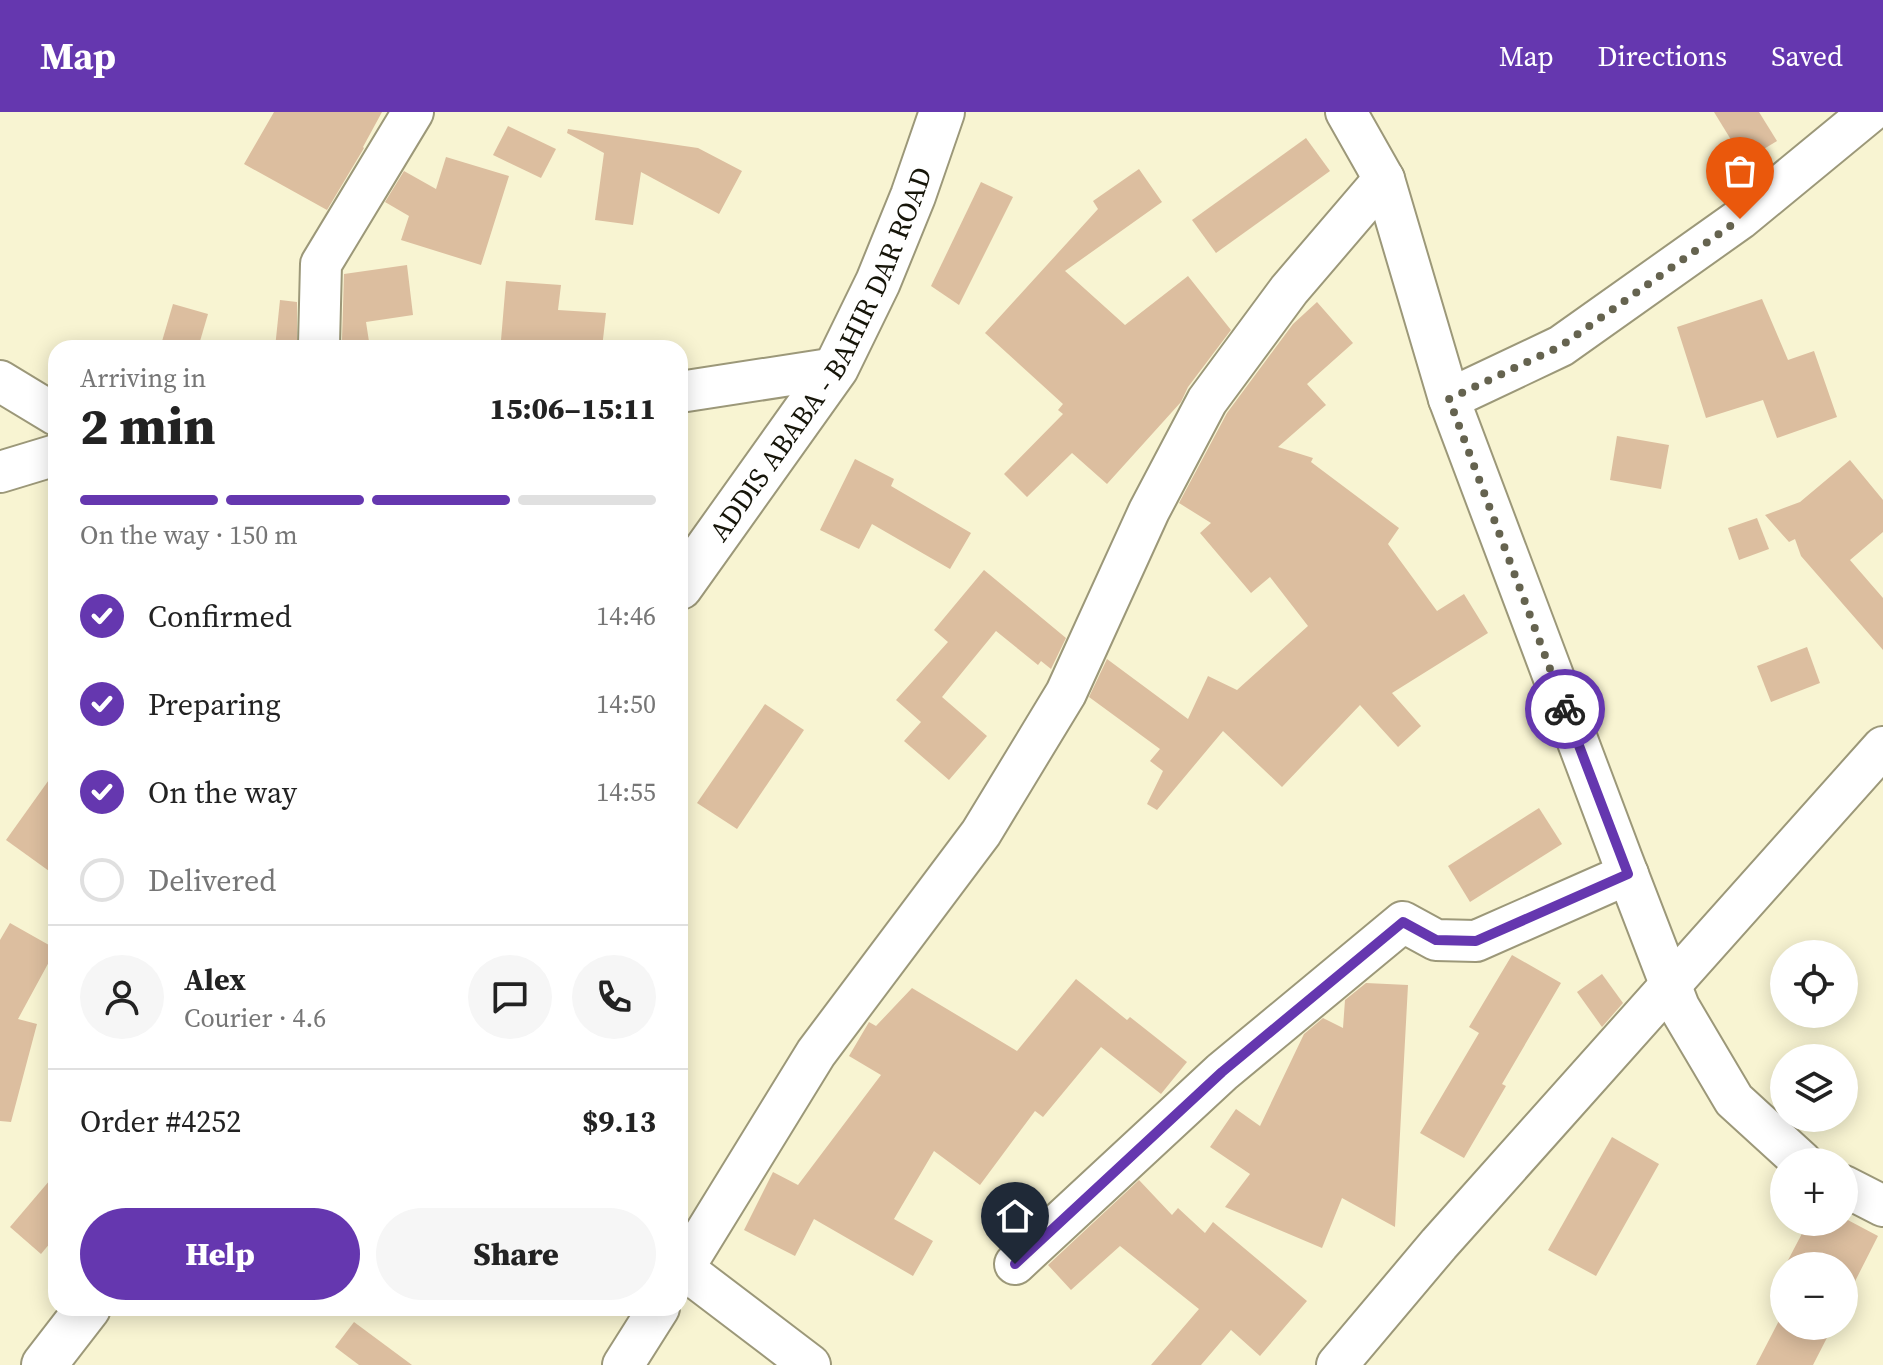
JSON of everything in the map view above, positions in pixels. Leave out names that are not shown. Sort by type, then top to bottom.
[{"type":"highway","name":"ADDIS ABABA - BAHIR DAR ROAD","points":[[688,576],[836,368],[878,282],[913,196],[942,112]]},
{"type":"highway","points":[[44,1365],[82,1316]]},
{"type":"street","points":[[319,340],[321,264],[413,112]]},
{"type":"street","points":[[1346,112],[1384,179],[1449,399],[1679,1007],[1734,1100],[1787,1148]]},
{"type":"street","points":[[1449,399],[1561,346],[1740,219],[1870,112]]},
{"type":"street","points":[[688,1259],[816,1053],[989,820],[1066,693],[1149,511],[1207,401],[1289,290],[1384,179]]},
{"type":"street","points":[[688,391],[836,368]]},
{"type":"street","points":[[0,381],[48,410]]},
{"type":"street","points":[[0,472],[48,457]]},
{"type":"street","points":[[1337,1365],[1439,1244],[1883,747]]},
{"type":"street","points":[[1015,1264],[1222,1072],[1403,922],[1436,940],[1476,941],[1628,874]]},
{"type":"street","points":[[1858,1193],[1883,1206]]},
{"type":"street","points":[[688,1275],[810,1365]]},
{"type":"street","points":[[623,1365],[654,1316]]},
{"type":"building","points":[[274,112],[382,112],[327,210],[244,164]]},
{"type":"building","points":[[1714,112],[1759,112],[1777,141],[1744,161]]},
{"type":"building","points":[[508,126],[556,149],[541,178],[493,155]]},
{"type":"building","points":[[568,129],[698,148],[742,171],[719,214],[641,172],[633,225],[595,220],[604,153],[567,133]]},
{"type":"building","points":[[1306,138],[1330,171],[1216,253],[1192,220]]},
{"type":"building","points":[[446,157],[509,176],[481,265],[401,240],[409,216],[385,202],[404,171],[436,189]]},
{"type":"building","points":[[1139,169],[1162,202],[1065,271],[1125,325],[1188,276],[1231,330],[1188,387],[1181,402],[1107,484],[1072,453],[1027,497],[1004,474],[1063,414],[1058,410],[1063,404],[985,333],[1098,209],[1093,201]]},
{"type":"building","points":[[981,182],[1013,197],[959,305],[931,286]]},
{"type":"building","points":[[407,265],[413,315],[366,322],[369,340],[342,340],[344,274]]},
{"type":"building","points":[[506,281],[561,285],[558,310],[606,313],[603,340],[501,340]]},
{"type":"building","points":[[1762,299],[1788,360],[1814,351],[1837,417],[1777,438],[1763,400],[1706,418],[1677,327]]},
{"type":"building","points":[[280,300],[297,302],[297,340],[276,340]]},
{"type":"building","points":[[1317,302],[1353,343],[1307,384],[1326,405],[1278,447],[1313,458],[1311,462],[1399,528],[1388,544],[1437,611],[1464,594],[1488,633],[1392,693],[1421,726],[1398,747],[1360,705],[1282,787],[1223,731],[1157,810],[1147,804],[1163,771],[1150,761],[1160,749],[1089,697],[1107,659],[1188,719],[1208,676],[1237,690],[1308,626],[1270,577],[1251,593],[1200,533],[1211,523],[1179,503],[1227,413],[1293,324]]},
{"type":"building","points":[[173,304],[208,314],[200,340],[162,340]]},
{"type":"building","points":[[1617,436],[1669,445],[1661,489],[1610,480]]},
{"type":"building","points":[[855,459],[894,479],[891,486],[971,533],[950,569],[872,524],[859,549],[820,530]]},
{"type":"building","points":[[1850,460],[1883,500],[1883,532],[1850,560],[1883,598],[1883,650],[1801,556],[1795,539],[1789,542],[1765,515],[1800,502]]},
{"type":"building","points":[[1757,518],[1769,549],[1739,560],[1728,528]]},
{"type":"building","points":[[984,570],[1066,638],[1051,669],[1041,661],[1038,665],[996,631],[942,697],[987,736],[949,780],[904,741],[921,722],[896,700],[948,642],[934,630]]},
{"type":"building","points":[[1807,647],[1820,683],[1771,702],[1757,666]]},
{"type":"building","points":[[765,704],[804,730],[737,829],[697,803]]},
{"type":"building","points":[[48,781],[48,870],[6,840]]},
{"type":"building","points":[[1539,808],[1562,844],[1470,902],[1448,866]]},
{"type":"building","points":[[10,923],[48,944],[48,964],[18,1019],[37,1024],[11,1122],[0,1121],[0,940]]},
{"type":"building","points":[[1512,955],[1561,983],[1502,1084],[1506,1086],[1464,1158],[1420,1133],[1479,1033],[1469,1027]]},
{"type":"building","points":[[1602,974],[1623,1003],[1602,1027],[1577,992]]},
{"type":"building","points":[[1076,979],[1187,1062],[1161,1094],[1101,1047],[1043,1117],[1035,1111],[980,1185],[934,1151],[894,1219],[933,1241],[913,1276],[814,1219],[795,1256],[744,1230],[773,1172],[798,1185],[881,1075],[849,1056],[869,1022],[876,1026],[912,988],[1017,1051]]},
{"type":"building","points":[[1366,983],[1408,985],[1395,1227],[1342,1198],[1322,1248],[1225,1207],[1250,1174],[1210,1147],[1236,1109],[1260,1126],[1304,1034],[1323,1018],[1343,1028],[1345,1000]]},
{"type":"building","points":[[1612,1137],[1659,1164],[1596,1276],[1548,1250]]},
{"type":"building","points":[[1139,1180],[1172,1215],[1178,1208],[1205,1233],[1213,1222],[1307,1301],[1260,1356],[1231,1330],[1201,1365],[1151,1365],[1199,1309],[1120,1246],[1071,1290],[1048,1265]]},
{"type":"building","points":[[48,1182],[48,1246],[41,1254],[10,1227]]},
{"type":"building","points":[[1858,1225],[1878,1236],[1858,1275],[1858,1252],[1792,1252],[1801,1236],[1858,1236]]},
{"type":"building","points":[[354,1322],[412,1365],[359,1365],[335,1347]]},
{"type":"building","points":[[1770,1338],[1826,1340],[1813,1365],[1756,1365]]},
{"type":"way so far","points":[[1565,709],[1449,399],[1561,346],[1740,219]]},
{"type":"route","points":[[1015,1264],[1222,1072],[1403,922],[1436,940],[1476,941],[1628,874],[1565,709]]}]
